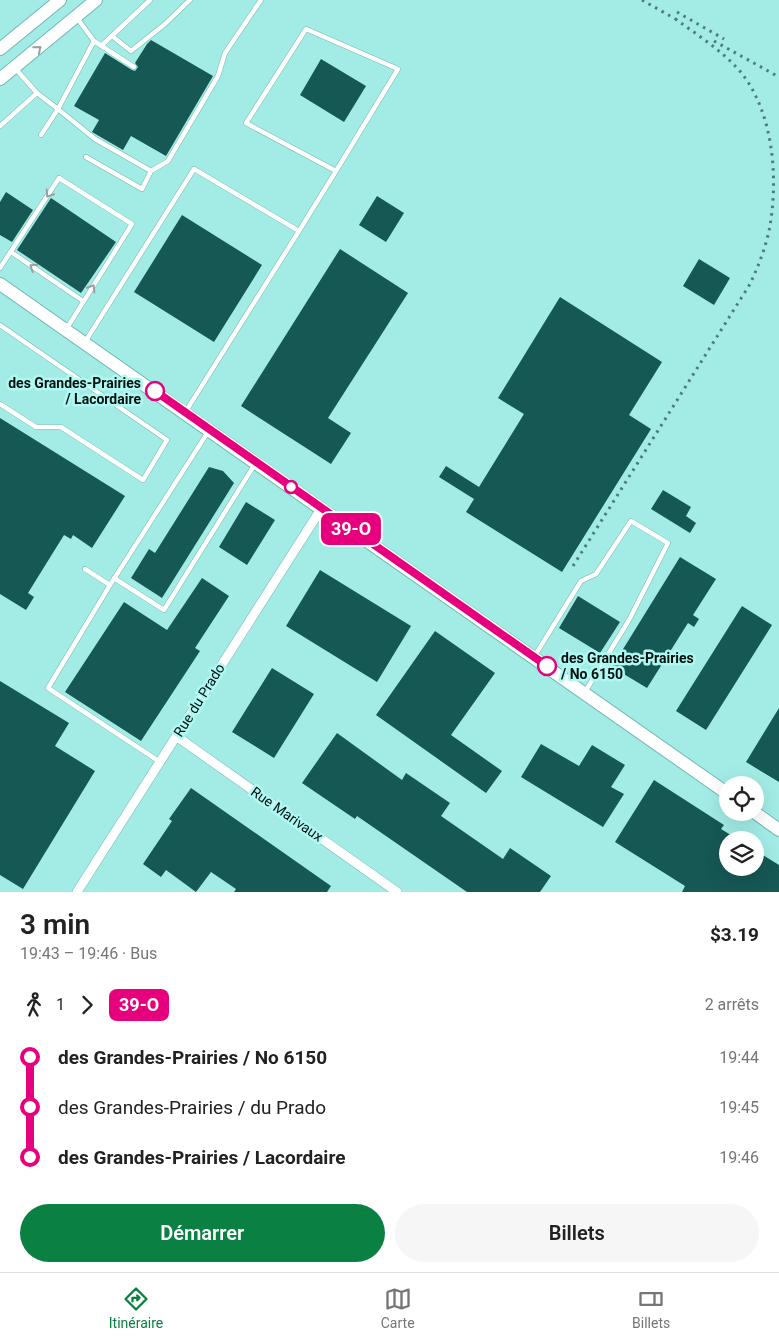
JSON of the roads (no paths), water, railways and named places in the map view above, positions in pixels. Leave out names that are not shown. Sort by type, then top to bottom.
[{"type":"main road","points":[[0,49],[60,0]]},
{"type":"main road","points":[[0,79],[96,0]]},
{"type":"main road","points":[[0,284],[719,788]]},
{"type":"main road","points":[[764,819],[779,830]]},
{"type":"street","name":"Rue du Prado","points":[[77,892],[321,509]]},
{"type":"street","name":"Rue Marivaux","points":[[176,736],[397,892]]},
{"type":"lane","points":[[101,46],[150,0]]},
{"type":"lane","points":[[112,36],[131,51],[165,24],[190,0]]},
{"type":"lane","points":[[86,157],[142,189],[151,171],[168,161],[218,76],[225,53],[261,0]]},
{"type":"lane","points":[[76,17],[94,41],[134,67]]},
{"type":"lane","points":[[185,413],[336,171],[398,69],[306,29],[246,123],[336,171]]},
{"type":"lane","points":[[41,135],[58,109],[94,41]]},
{"type":"lane","points":[[15,68],[37,94],[95,139],[151,171]]},
{"type":"lane","points":[[0,126],[37,94]]},
{"type":"lane","points":[[85,342],[194,169],[299,230]]},
{"type":"lane","points":[[0,268],[59,178],[132,224],[66,329]]},
{"type":"lane","points":[[11,252],[83,301]]},
{"type":"lane","points":[[0,325],[167,440],[143,480],[61,427],[36,426],[0,404]]},
{"type":"lane","points":[[160,762],[48,688],[114,578],[209,430]]},
{"type":"lane","points":[[114,578],[164,610],[255,462]]},
{"type":"lane","points":[[534,657],[581,581],[596,574],[631,521],[668,543],[628,620],[584,693]]},
{"type":"lane","points":[[85,569],[110,585]]},
{"type":"railway","points":[[642,0],[679,21]]},
{"type":"railway","points":[[677,12],[724,39]]},
{"type":"railway","points":[[573,566],[750,284],[761,258],[769,231],[772,211],[773,168],[767,126],[760,105],[751,87],[732,62],[674,18]]},
{"type":"railway","points":[[714,41],[779,77]]},
{"type":"place","name":"des Grandes-Prairies / Lacordaire","points":[[155,391]]},
{"type":"place","name":"des Grandes-Prairies / No 6150","points":[[547,666]]}]
